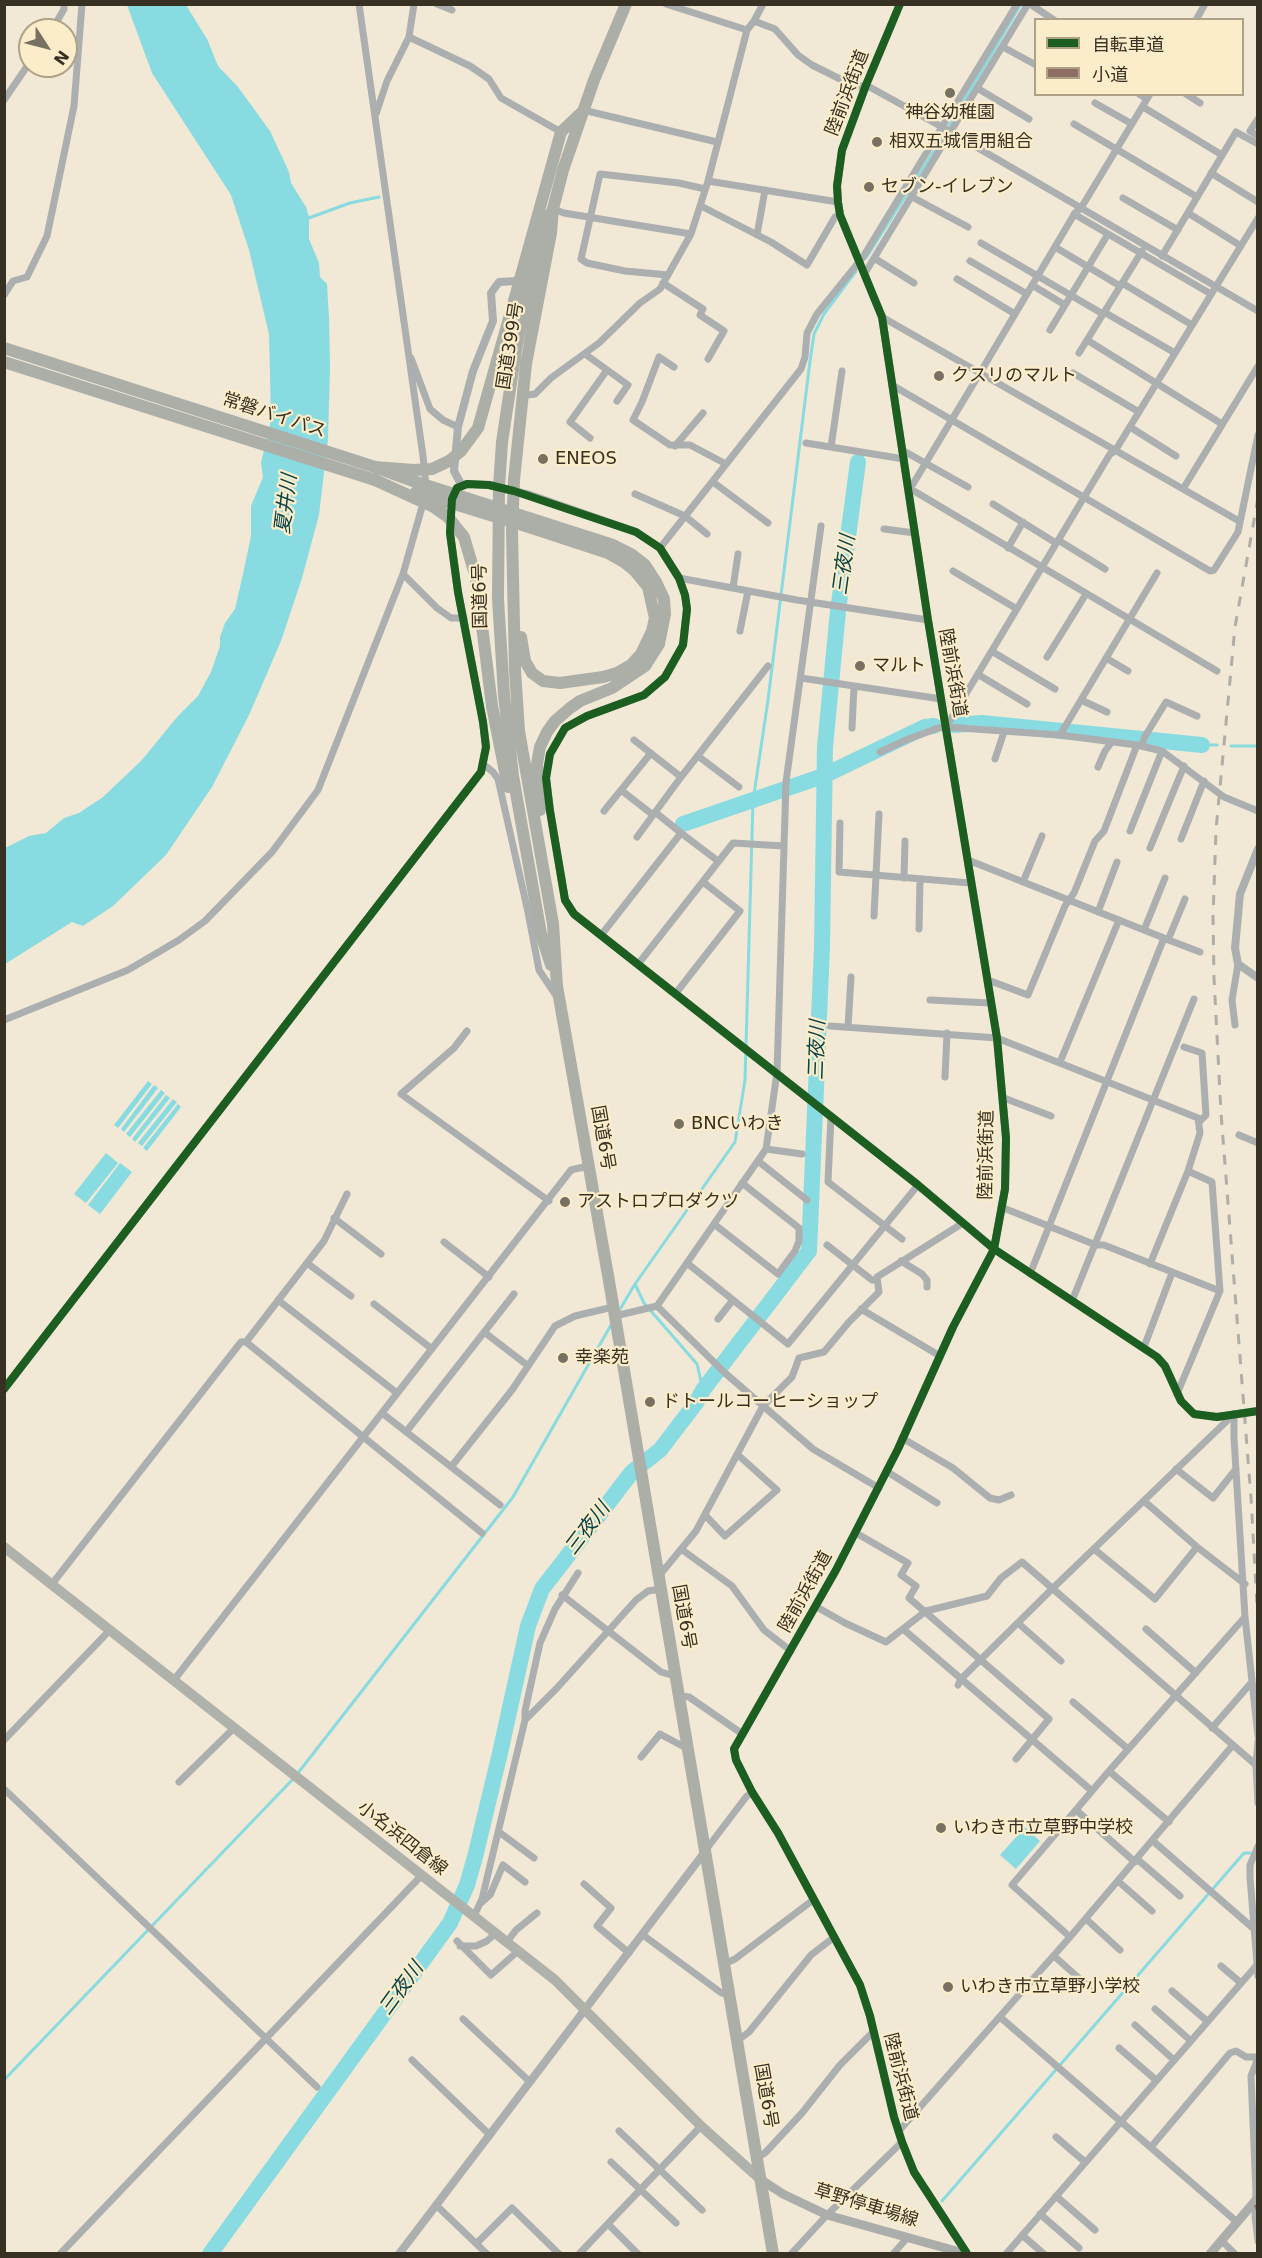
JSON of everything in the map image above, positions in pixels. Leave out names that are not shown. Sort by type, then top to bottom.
[{"type":"highway","name":"国道399号","points":[[514,491],[521,396],[537,299],[551,233],[553,209],[583,110],[626,4]]},
{"type":"highway","points":[[375,467],[432,469],[449,461],[461,451],[478,428],[561,132],[583,110]]},
{"type":"highway","name":"国道399号","points":[[499,487],[502,442],[516,350],[541,232],[553,209]]},
{"type":"highway","name":"常磐バイパス","points":[[4,348],[375,467],[532,523]]},
{"type":"highway","name":"常磐バイパス","points":[[4,362],[375,480],[532,523]]},
{"type":"highway","points":[[375,480],[434,507],[448,517],[464,537],[476,578],[492,706],[513,814],[533,884]]},
{"type":"highway","name":"国道6号","points":[[499,487],[498,599],[513,776],[541,934],[560,1001],[773,2253]]},
{"type":"highway","name":"国道6号","points":[[514,491],[512,531],[514,670],[519,731],[553,924],[557,986]]},
{"type":"highway","points":[[512,531],[522,650],[532,673],[543,681],[560,683],[603,677],[617,673],[631,665],[648,642],[655,618],[648,587],[624,562],[608,553],[532,523]]},
{"type":"highway","points":[[532,523],[605,542],[631,554],[645,565],[657,582],[664,599],[665,614],[659,644],[645,666],[612,688],[580,701],[562,713],[547,732],[540,747],[537,786],[558,928],[557,986]]},
{"type":"main road","name":"小名浜四倉線","points":[[4,1547],[555,1980],[701,2126],[760,2179]]},
{"type":"main road","name":"草野停車場線","points":[[760,2179],[783,2194],[827,2215],[966,2253]]},
{"type":"main road","points":[[1210,2253],[1256,2200]]},
{"type":"street","points":[[59,18],[64,4]]},
{"type":"street","points":[[5,294],[13,281],[27,277],[47,236],[74,106],[82,4]]},
{"type":"street","points":[[4,1020],[128,970],[179,940],[206,921],[272,852],[318,790],[403,574],[426,493],[423,456],[389,222],[376,114],[358,4]]},
{"type":"street","points":[[376,114],[387,81],[409,37],[414,4]]},
{"type":"street","points":[[437,4],[452,10]]},
{"type":"street","points":[[666,4],[747,30]]},
{"type":"street","points":[[521,396],[535,393],[619,326],[640,303],[660,289],[691,234],[708,181],[747,30],[763,4]]},
{"type":"street","name":"陸前浜街道","points":[[900,4],[842,150],[837,186],[838,202],[840,215],[882,317],[928,620],[997,1038],[1004,1098],[1005,1189],[994,1249],[940,1356],[879,1488],[791,1651],[741,1733],[734,1749],[736,1760],[752,1792],[778,1833],[860,1985],[898,2132],[915,2172],[966,2253]]},
{"type":"street","points":[[660,549],[801,369],[811,326],[908,191],[946,130],[1017,4]]},
{"type":"street","points":[[946,130],[977,88],[1029,4],[1051,18]]},
{"type":"street","points":[[1198,18],[1205,4]]},
{"type":"street","points":[[754,21],[775,28],[798,55],[812,65],[856,87],[866,86],[946,130],[1081,208],[1143,250],[1213,291],[1257,311]]},
{"type":"street","points":[[409,37],[470,66],[489,80],[501,98],[561,132]]},
{"type":"street","points":[[1002,47],[1034,65]]},
{"type":"street","points":[[4,100],[19,78]]},
{"type":"street","points":[[977,88],[1029,119]]},
{"type":"street","points":[[1189,96],[1200,103]]},
{"type":"street","points":[[1149,97],[1081,208],[1074,214],[1016,314],[909,488],[1216,671]]},
{"type":"street","points":[[1095,103],[1132,124]]},
{"type":"street","points":[[1143,107],[1222,156]]},
{"type":"street","points":[[583,110],[717,142]]},
{"type":"street","points":[[1257,118],[1250,131],[1257,136]]},
{"type":"street","points":[[1074,124],[1197,197]]},
{"type":"street","points":[[1162,256],[1236,132],[1257,144]]},
{"type":"street","points":[[1211,173],[1257,201]]},
{"type":"street","points":[[668,274],[625,271],[586,263],[581,259],[600,174],[679,183],[705,189]]},
{"type":"street","points":[[708,181],[838,202]]},
{"type":"street","points":[[757,235],[765,190]]},
{"type":"street","points":[[908,191],[914,198],[968,227]]},
{"type":"street","points":[[865,273],[908,191]]},
{"type":"street","points":[[1123,198],[1178,230]]},
{"type":"street","points":[[700,206],[757,235],[807,265],[835,217],[840,215]]},
{"type":"street","points":[[553,209],[564,213],[691,234]]},
{"type":"street","points":[[1188,213],[1241,246]]},
{"type":"street","points":[[1074,214],[1108,234],[1162,256],[1213,291]]},
{"type":"street","points":[[946,728],[1110,454],[1115,451],[1130,427],[1257,218]]},
{"type":"street","points":[[1050,330],[1108,234]]},
{"type":"street","points":[[981,243],[1175,353]]},
{"type":"street","points":[[1055,248],[1192,325]]},
{"type":"street","points":[[1078,353],[1143,250]]},
{"type":"street","points":[[874,258],[914,283]]},
{"type":"street","points":[[970,261],[1027,294]]},
{"type":"street","points":[[462,486],[454,471],[458,427],[474,371],[493,321],[491,293],[499,282],[516,281],[523,272]]},
{"type":"street","points":[[957,279],[1016,314]]},
{"type":"street","points":[[510,283],[515,296]]},
{"type":"street","points":[[663,283],[703,309],[700,315],[724,331],[708,360]]},
{"type":"street","points":[[1032,285],[1065,305]]},
{"type":"street","points":[[882,317],[1239,521]]},
{"type":"street","points":[[1087,340],[1221,424]]},
{"type":"street","points":[[408,349],[430,410],[443,420],[458,427]]},
{"type":"street","points":[[585,354],[628,385],[617,401]]},
{"type":"street","points":[[674,367],[659,357],[633,420],[670,446],[690,446],[726,464]]},
{"type":"street","points":[[1183,489],[1257,366]]},
{"type":"street","points":[[590,438],[570,422],[607,370]]},
{"type":"street","points":[[831,447],[842,371]]},
{"type":"street","points":[[1073,373],[1139,412]]},
{"type":"street","points":[[892,385],[1210,571],[1214,570],[1238,532],[1257,435]]},
{"type":"street","points":[[675,446],[703,413]]},
{"type":"street","points":[[1130,427],[1176,456]]},
{"type":"street","points":[[806,443],[903,454],[926,462],[968,487]]},
{"type":"street","points":[[712,482],[768,523]]},
{"type":"street","points":[[4,1389],[481,772],[486,747],[483,722],[458,592],[450,533],[452,499],[457,488],[467,484],[514,491],[636,532],[660,549],[679,578],[685,595],[686,623],[683,645],[665,677],[644,695],[587,716],[565,728],[550,754],[546,778],[565,900],[574,914],[918,1185],[994,1249],[1144,1347],[1165,1366],[1177,1394],[1186,1408],[1194,1414],[1217,1417],[1257,1411]]},
{"type":"street","points":[[634,494],[686,516],[708,534]]},
{"type":"street","points":[[993,504],[1105,569]]},
{"type":"street","points":[[1008,548],[1023,522]]},
{"type":"street","points":[[451,1467],[512,1390],[555,1326],[575,1316],[656,1307],[766,1149],[777,1073],[786,782],[821,526]]},
{"type":"street","points":[[884,529],[915,533]]},
{"type":"street","points":[[733,588],[738,554]]},
{"type":"street","points":[[953,571],[1017,609]]},
{"type":"street","points":[[1060,735],[1157,573]]},
{"type":"street","points":[[403,574],[437,608],[451,618],[464,618]]},
{"type":"street","points":[[679,578],[779,597],[928,620]]},
{"type":"street","points":[[740,631],[748,591]]},
{"type":"street","points":[[1047,657],[1086,594]]},
{"type":"street","points":[[993,652],[1055,689]]},
{"type":"street","points":[[1106,658],[1128,671]]},
{"type":"street","points":[[637,837],[768,666]]},
{"type":"street","points":[[979,675],[1027,704]]},
{"type":"street","points":[[801,678],[941,699]]},
{"type":"street","points":[[852,728],[854,686]]},
{"type":"street","points":[[1081,700],[1107,712]]},
{"type":"street","points":[[988,980],[1028,995],[1095,840],[1104,831],[1139,746],[1166,702],[1197,716]]},
{"type":"street","points":[[880,752],[938,728],[1060,735],[1139,746],[1162,751],[1224,797],[1257,811]]},
{"type":"street","points":[[995,759],[1004,732]]},
{"type":"street","points":[[634,740],[681,777]]},
{"type":"street","points":[[1098,767],[1111,742]]},
{"type":"street","points":[[1130,831],[1162,751]]},
{"type":"street","points":[[604,811],[651,753]]},
{"type":"street","points":[[698,756],[739,787]]},
{"type":"street","points":[[483,764],[494,772],[498,779],[539,970],[560,1001]]},
{"type":"street","points":[[1150,848],[1184,766]]},
{"type":"street","points":[[1181,839],[1204,782]]},
{"type":"street","points":[[621,790],[718,861]]},
{"type":"street","points":[[874,916],[879,814]]},
{"type":"street","points":[[840,823],[838,872],[970,883]]},
{"type":"street","points":[[602,934],[681,833]]},
{"type":"street","points":[[1023,882],[1042,836]]},
{"type":"street","points":[[904,878],[905,841]]},
{"type":"street","points":[[639,963],[733,843],[784,846]]},
{"type":"street","points":[[1235,1025],[1232,1000],[1238,964],[1235,948],[1240,894],[1257,849]]},
{"type":"street","points":[[968,860],[1200,952]]},
{"type":"street","points":[[1098,912],[1117,862]]},
{"type":"street","points":[[1144,930],[1165,878]]},
{"type":"street","points":[[919,929],[921,879]]},
{"type":"street","points":[[676,993],[740,911],[703,882]]},
{"type":"street","points":[[1030,1274],[1106,1080],[1185,899]]},
{"type":"street","points":[[1060,1062],[1119,920]]},
{"type":"street","points":[[1238,964],[1257,978]]},
{"type":"street","points":[[848,1027],[851,977]]},
{"type":"street","points":[[1072,1301],[1194,999]]},
{"type":"street","points":[[930,1000],[990,1003]]},
{"type":"street","points":[[830,1026],[997,1038],[1198,1118],[1200,1134],[1188,1171],[1150,1264]]},
{"type":"street","points":[[467,1031],[446,1055],[401,1094],[549,1201]]},
{"type":"street","points":[[945,1077],[947,1033]]},
{"type":"street","points":[[1184,1047],[1202,1053],[1206,1115],[1199,1122]]},
{"type":"street","points":[[1004,1098],[1051,1116]]},
{"type":"street","points":[[831,1116],[828,1182],[902,1239]]},
{"type":"street","points":[[1239,1135],[1257,1143]]},
{"type":"street","points":[[766,1149],[802,1154]]},
{"type":"street","points":[[758,1161],[807,1200]]},
{"type":"street","points":[[174,1680],[572,1170],[588,1166]]},
{"type":"street","points":[[1177,1394],[1220,1291],[1212,1182],[1188,1171]]},
{"type":"street","points":[[714,1224],[778,1274],[795,1251],[799,1240],[799,1228],[742,1183]]},
{"type":"street","points":[[687,1263],[788,1344],[918,1185]]},
{"type":"street","points":[[52,1584],[324,1241],[347,1194]]},
{"type":"street","points":[[1001,1207],[1220,1291]]},
{"type":"street","points":[[334,1218],[381,1254]]},
{"type":"street","points":[[525,1720],[636,1600],[659,1583],[696,1531],[763,1406],[792,1377],[799,1358],[824,1352],[879,1292],[877,1277],[963,1223]]},
{"type":"street","points":[[444,1242],[489,1277]]},
{"type":"street","points":[[827,1245],[872,1280]]},
{"type":"street","points":[[901,1260],[922,1274],[927,1280],[927,1287]]},
{"type":"street","points":[[307,1263],[351,1296]]},
{"type":"street","points":[[1144,1347],[1172,1273]]},
{"type":"street","points":[[406,1432],[514,1294]]},
{"type":"street","points":[[278,1300],[397,1394]]},
{"type":"street","points":[[718,1319],[733,1300]]},
{"type":"street","points":[[374,1304],[432,1349]]},
{"type":"street","points":[[656,1307],[725,1373],[813,1449],[879,1488]]},
{"type":"street","points":[[861,1310],[940,1356]]},
{"type":"street","points":[[484,1332],[527,1365]]},
{"type":"street","points":[[246,1342],[482,1533]]},
{"type":"street","points":[[382,1413],[500,1505]]},
{"type":"street","points":[[959,1682],[1234,1414]]},
{"type":"street","points":[[1234,1414],[1245,1617],[1257,1736]]},
{"type":"street","points":[[902,1438],[953,1467],[990,1498],[999,1500],[1011,1496]]},
{"type":"street","points":[[705,1515],[725,1536],[777,1490],[737,1454]]},
{"type":"street","points":[[1176,1469],[1213,1498],[1236,1469]]},
{"type":"street","points":[[886,1471],[937,1503]]},
{"type":"street","points":[[1144,1501],[1197,1547],[1245,1584]]},
{"type":"street","points":[[856,1533],[908,1563],[901,1575],[916,1586],[909,1598],[1049,1719],[1016,1759]]},
{"type":"street","points":[[1094,1549],[1155,1599],[1197,1547]]},
{"type":"street","points":[[681,1549],[732,1586],[764,1630],[791,1651]]},
{"type":"street","points":[[814,1606],[886,1642],[926,1611],[987,1596],[1001,1578],[1022,1562],[1256,1765]]},
{"type":"street","points":[[474,1916],[480,1905],[499,1832],[540,1643],[547,1625],[578,1573]]},
{"type":"street","points":[[563,1596],[661,1672],[675,1676]]},
{"type":"street","points":[[1070,1937],[1012,1886],[1128,1749],[1245,1617]]},
{"type":"street","points":[[1018,1623],[1061,1661]]},
{"type":"street","points":[[903,1629],[959,1682],[1092,1791]]},
{"type":"street","points":[[1146,1629],[1196,1673]]},
{"type":"street","points":[[4,1740],[110,1630]]},
{"type":"street","points":[[1212,1728],[1251,1683]]},
{"type":"street","points":[[679,1696],[689,1697],[741,1733]]},
{"type":"street","points":[[1073,1702],[1128,1749]]},
{"type":"street","points":[[179,1782],[234,1728]]},
{"type":"street","points":[[641,1757],[660,1734],[688,1749]]},
{"type":"street","points":[[1257,1741],[1257,1803]]},
{"type":"street","points":[[898,2132],[1119,1881],[1233,1745]]},
{"type":"street","points":[[1109,1771],[1169,1822]]},
{"type":"street","points":[[4,1789],[317,2087]]},
{"type":"street","points":[[399,2253],[752,1792]]},
{"type":"street","points":[[1076,1810],[1179,1896]]},
{"type":"street","points":[[499,1832],[534,1858]]},
{"type":"street","points":[[1153,1841],[1254,1929]]},
{"type":"street","points":[[1257,1846],[1250,1865],[1257,1976]]},
{"type":"street","points":[[480,1905],[490,1895],[503,1865],[525,1882]]},
{"type":"street","points":[[60,2253],[421,1876]]},
{"type":"street","points":[[1119,1881],[1152,1911]]},
{"type":"street","points":[[584,1884],[611,1908],[597,1926],[629,1953]]},
{"type":"street","points":[[724,1964],[735,1959],[813,1900]]},
{"type":"street","points":[[507,1942],[516,1930],[537,1913]]},
{"type":"street","points":[[1086,1919],[1120,1950]]},
{"type":"street","points":[[496,1933],[487,1941],[476,1946],[458,1944],[491,1976],[518,1951]]},
{"type":"street","points":[[643,1935],[720,1992],[729,1996]]},
{"type":"street","points":[[737,2041],[749,2032],[811,1955],[833,1938]]},
{"type":"street","points":[[1054,1956],[1089,1987]]},
{"type":"street","points":[[1221,1966],[1241,1983]]},
{"type":"street","points":[[1006,2253],[1256,1966]]},
{"type":"street","points":[[1172,1991],[1207,2021]]},
{"type":"street","points":[[1155,2009],[1191,2041]]},
{"type":"street","points":[[1000,2017],[1237,2222]]},
{"type":"street","points":[[463,2019],[530,2082]]},
{"type":"street","points":[[1135,2025],[1174,2060]]},
{"type":"street","points":[[757,2158],[802,2112],[840,2065],[873,2032]]},
{"type":"street","points":[[1119,2048],[1156,2080]]},
{"type":"street","points":[[1151,2147],[1230,2053],[1236,2051],[1246,2057],[1257,2058],[1251,2076],[1257,2241]]},
{"type":"street","points":[[412,2060],[490,2135]]},
{"type":"street","points":[[579,2253],[701,2126]]},
{"type":"street","points":[[619,2131],[702,2210]]},
{"type":"street","points":[[1056,2137],[1085,2162]]},
{"type":"street","points":[[791,2253],[902,2142]]},
{"type":"street","points":[[610,2162],[676,2223]]},
{"type":"street","points":[[1056,2196],[1095,2230]]},
{"type":"street","points":[[436,2205],[487,2253]]},
{"type":"street","points":[[477,2244],[512,2208],[559,2253]]},
{"type":"street","points":[[1040,2214],[1079,2248]]},
{"type":"street","points":[[608,2224],[638,2253]]},
{"type":"street","points":[[1022,2235],[1044,2253]]},
{"type":"street","points":[[893,2253],[908,2237]]},
{"type":"street","points":[[1221,2240],[1235,2253]]},
{"type":"water","name":"夏井川","points":[[127,5],[186,5],[207,39],[218,66],[238,87],[270,131],[289,172],[291,183],[306,207],[309,217],[309,239],[319,263],[320,277],[327,284],[329,318],[328,439],[319,515],[302,578],[281,641],[249,715],[212,787],[166,855],[113,906],[83,926],[72,922],[5,964],[5,848],[29,836],[46,833],[64,818],[79,813],[103,797],[141,761],[178,716],[198,696],[211,672],[225,623],[235,609],[251,536],[251,506],[263,477],[261,463],[271,420],[269,334],[249,250],[231,195],[152,73]]},
{"type":"water","points":[[148,1081],[152,1084],[118,1128],[114,1125]]},
{"type":"water","points":[[154,1085],[158,1088],[124,1132],[121,1129]]},
{"type":"water","points":[[161,1090],[165,1093],[130,1137],[126,1134]]},
{"type":"water","points":[[166,1095],[170,1098],[135,1142],[132,1139]]},
{"type":"water","points":[[173,1099],[177,1102],[142,1146],[138,1143]]},
{"type":"water","points":[[178,1104],[181,1107],[147,1151],[143,1148]]},
{"type":"water","points":[[106,1153],[118,1163],[86,1203],[74,1194]]},
{"type":"water","points":[[120,1163],[132,1172],[100,1214],[88,1205]]},
{"type":"water","points":[[1025,1827],[1040,1841],[1016,1869],[1000,1855]]},
{"type":"waterway","points":[[866,258],[941,140],[1021,4]]},
{"type":"waterway","points":[[306,219],[350,203],[379,197]]},
{"type":"waterway","points":[[703,1390],[697,1364],[644,1303],[635,1284],[735,1142],[745,1080],[753,801],[768,700],[810,361],[814,334],[824,314],[856,271]]},
{"type":"waterway","name":"三夜川","points":[[210,2254],[450,1923],[467,1885],[475,1857],[528,1626],[542,1589],[632,1472],[660,1450],[809,1251],[822,947],[825,747],[838,611],[858,462]]},
{"type":"waterway","name":"三夜川","points":[[954,725],[982,723],[1202,745]]},
{"type":"waterway","name":"三夜川","points":[[683,824],[823,776],[925,727],[934,726]]},
{"type":"waterway","points":[[1202,745],[1217,745]]},
{"type":"waterway","points":[[1231,746],[1258,746]]},
{"type":"waterway","points":[[619,1311],[635,1284]]},
{"type":"waterway","points":[[298,1773],[513,1497],[611,1325]]},
{"type":"waterway","points":[[4,2080],[294,1778]]},
{"type":"waterway","points":[[942,2201],[1244,1853],[1250,1853]]},
{"type":"railway","points":[[1258,498],[1235,627],[1216,830],[1213,917],[1221,1113],[1251,1498],[1258,1623]]},
{"type":"cycle path","points":[[900,4],[842,150],[837,186],[838,202],[840,215],[882,317],[928,620],[997,1038],[1006,1138],[1005,1189],[994,1249],[953,1327],[898,1449],[836,1570],[734,1749],[736,1760],[752,1792],[778,1833],[860,1985],[902,2142],[914,2172],[966,2252]]},
{"type":"cycle path","points":[[4,1389],[481,772],[486,747],[483,722],[458,592],[450,533],[452,499],[457,488],[467,484],[489,485],[514,491],[636,532],[660,548],[679,578],[685,595],[687,609],[683,645],[665,677],[644,695],[587,716],[565,728],[550,754],[546,778],[550,811],[565,900],[574,914],[918,1185],[994,1249],[1157,1357],[1165,1366],[1181,1401],[1194,1414],[1217,1417],[1258,1411]]},
{"type":"place","name":"神谷幼稚園","points":[[950,93]]},
{"type":"place","name":"相双五城信用組合","points":[[877,142]]},
{"type":"place","name":"セブン-イレブン","points":[[869,187]]},
{"type":"place","name":"クスリのマルト","points":[[939,376]]},
{"type":"place","name":"ENEOS","points":[[543,459]]},
{"type":"place","name":"マルト","points":[[860,666]]},
{"type":"place","name":"BNCいわき","points":[[679,1124]]},
{"type":"place","name":"アストロプロダクツ","points":[[565,1202]]},
{"type":"place","name":"幸楽苑","points":[[563,1358]]},
{"type":"place","name":"ドトールコーヒーショップ","points":[[650,1402]]},
{"type":"place","name":"いわき市立草野中学校","points":[[941,1828]]},
{"type":"place","name":"いわき市立草野小学校","points":[[948,1987]]}]
